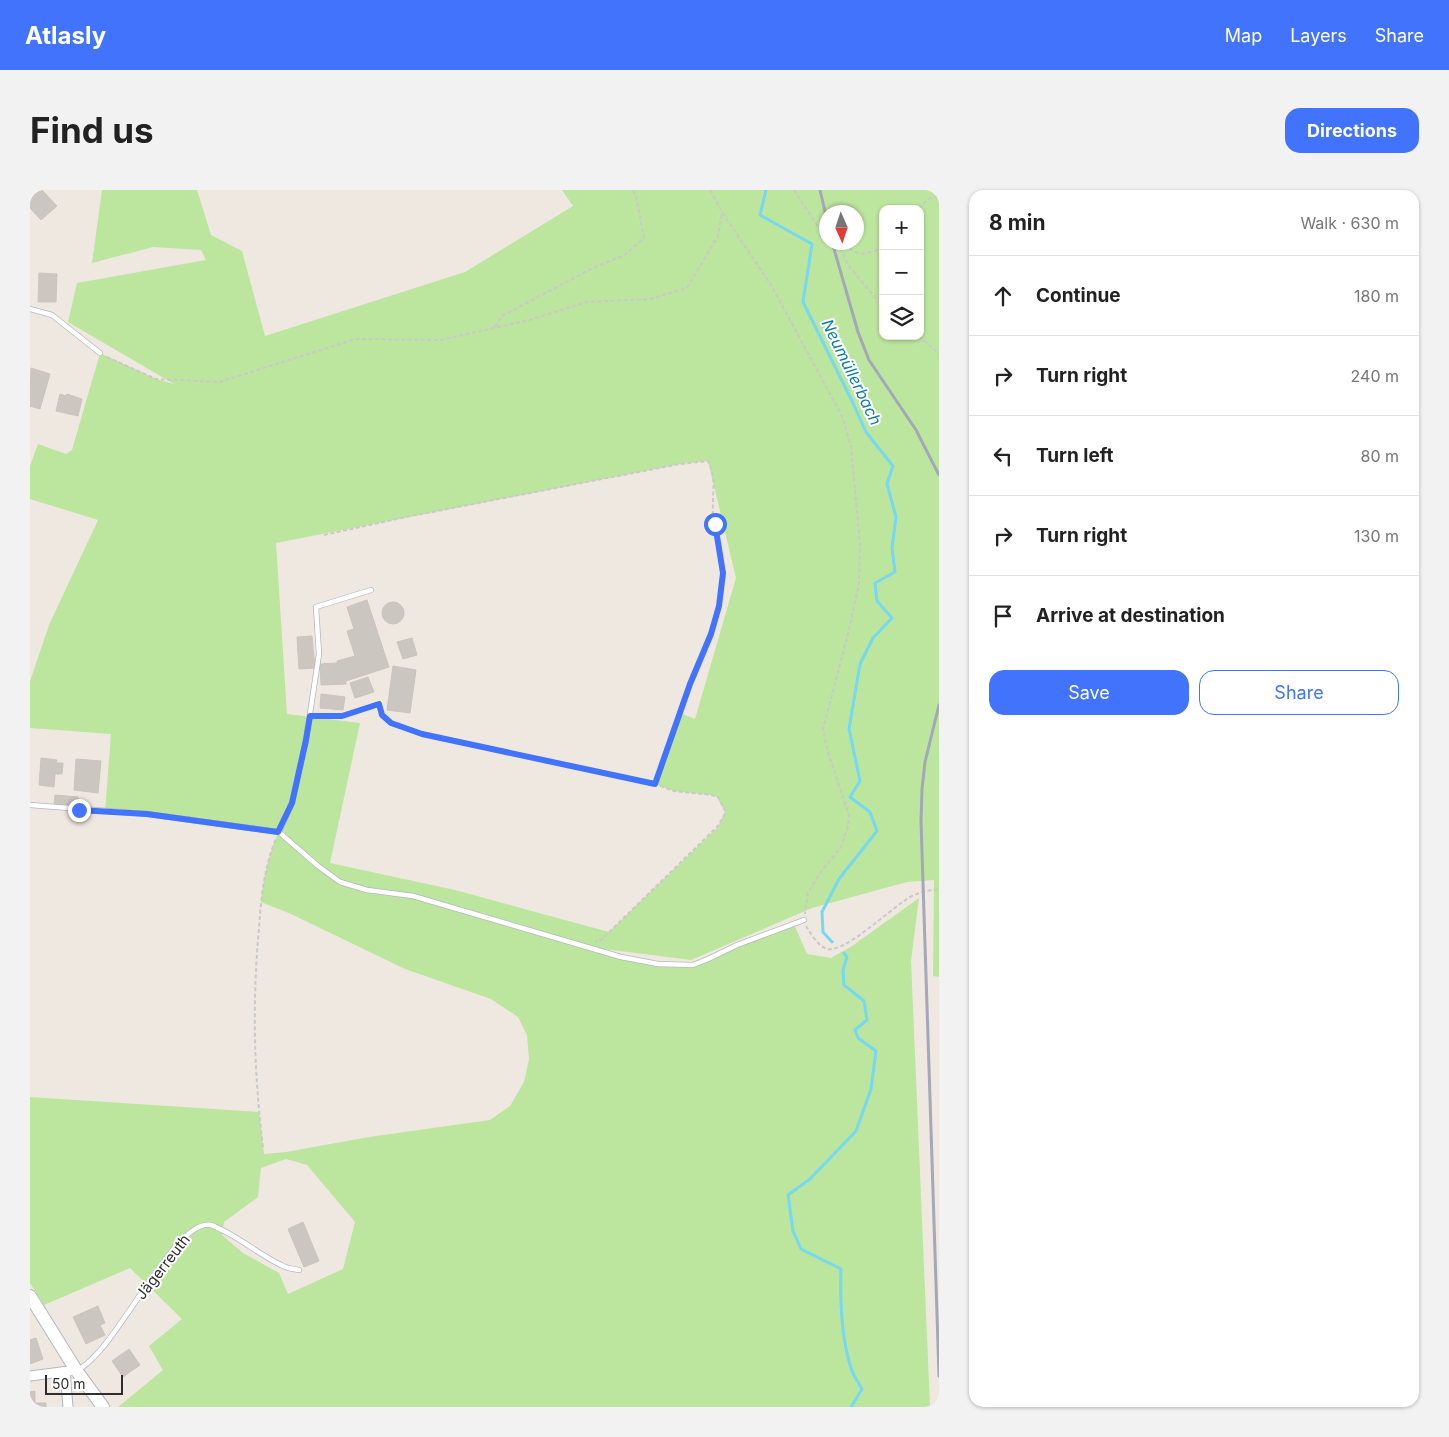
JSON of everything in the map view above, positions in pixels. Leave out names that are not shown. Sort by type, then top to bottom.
[{"type":"street","points":[[30,1296],[71,1371],[103,1407]]},
{"type":"street","points":[[30,1376],[71,1371]]},
{"type":"street","points":[[68,1407],[71,1371]]},
{"type":"lane","points":[[30,309],[52,315],[100,353]]},
{"type":"lane","points":[[278,832],[292,803],[306,740],[319,654],[316,607],[371,590]]},
{"type":"lane","points":[[30,805],[147,814],[278,832],[340,882],[367,890],[413,896],[584,947],[658,964],[693,965],[737,945],[804,920]]},
{"type":"lane","name":"Jägerreuth","points":[[71,1371],[82,1368],[98,1353],[158,1269],[195,1228],[210,1225],[234,1236],[282,1266],[299,1270]]},
{"type":"path","points":[[495,327],[502,316],[595,267],[625,255],[644,238],[636,196],[633,190]]},
{"type":"path","points":[[710,190],[722,212],[771,285],[842,416],[851,446],[860,544],[859,584],[823,729],[827,749],[848,815],[848,827],[841,847],[822,870],[808,892],[804,920],[820,945],[827,949],[836,949],[849,942],[912,896],[939,889]]},
{"type":"path","points":[[794,190],[819,228]]},
{"type":"path","points":[[923,205],[928,199],[939,196]]},
{"type":"path","points":[[100,353],[156,379],[219,382],[356,339],[441,340],[529,320],[587,302],[650,300],[688,288],[718,236],[722,212]]},
{"type":"path","points":[[850,250],[861,255],[879,249]]},
{"type":"path","points":[[841,250],[848,265],[879,302]]},
{"type":"path","points":[[923,340],[939,354]]},
{"type":"path","points":[[324,535],[411,516],[680,464],[708,461],[715,486],[713,512],[723,573],[719,606],[711,634],[690,684],[655,784]]},
{"type":"path","points":[[310,716],[342,716],[379,704],[382,715],[391,723],[422,734],[655,784],[674,791],[718,797],[726,812],[718,826],[601,940],[584,947]]},
{"type":"path","points":[[263,1147],[256,1092],[254,1008],[256,961],[262,887],[278,832]]},
{"type":"green space","points":[[102,190],[197,190],[211,235],[242,251],[265,336],[465,272],[573,206],[562,190],[939,190],[939,977],[933,976],[934,880],[907,882],[812,908],[691,960],[588,947],[658,964],[693,965],[737,945],[794,924],[807,954],[831,958],[852,946],[919,898],[911,961],[930,1407],[118,1407],[163,1370],[149,1346],[182,1319],[130,1268],[44,1305],[30,1283],[30,1097],[259,1112],[264,1154],[490,1120],[510,1106],[524,1082],[529,1059],[527,1035],[518,1017],[491,999],[405,969],[291,914],[261,902],[267,867],[278,833],[147,814],[105,812],[111,734],[30,728],[30,681],[49,625],[98,520],[30,499],[30,466],[38,444],[66,454],[72,450],[100,353],[156,379],[174,384],[68,322],[77,283],[206,260],[201,250],[153,247],[92,263]],"holes":[[[708,461],[736,578],[695,719],[680,713],[655,784],[674,791],[717,797],[725,812],[718,827],[609,932],[455,890],[330,863],[360,723],[287,714],[276,543],[680,464]],[[286,1159],[307,1165],[355,1222],[343,1269],[288,1294],[279,1273],[243,1253],[222,1235],[224,1222],[258,1197],[261,1168]]]},
{"type":"building","points":[[30,190],[42,190],[57,206],[41,220],[30,208]]},
{"type":"building","points":[[39,273],[57,274],[56,302],[38,302]]},
{"type":"building","points":[[31,368],[50,374],[40,409],[30,406]]},
{"type":"building","points":[[60,394],[66,396],[67,394],[82,399],[78,416],[56,411]]},
{"type":"building","points":[[367,600],[389,667],[346,681],[346,684],[321,685],[320,664],[337,663],[337,661],[355,656],[347,631],[354,629],[347,607]]},
{"type":"building","points":[[393,602],[401,605],[404,613],[401,621],[393,624],[385,621],[382,613],[385,605]]},
{"type":"building","points":[[312,636],[315,668],[299,669],[297,637]]},
{"type":"building","points":[[412,638],[417,655],[403,659],[397,642]]},
{"type":"building","points":[[393,666],[416,670],[410,713],[387,710]]},
{"type":"building","points":[[368,677],[374,692],[355,698],[350,683]]},
{"type":"building","points":[[321,694],[345,697],[343,710],[320,708]]},
{"type":"building","points":[[41,758],[57,760],[56,763],[63,763],[62,774],[55,774],[54,787],[39,785]]},
{"type":"building","points":[[76,759],[101,761],[98,793],[74,790]]},
{"type":"building","points":[[55,795],[78,797],[77,807],[54,805]]},
{"type":"building","points":[[303,1222],[319,1261],[304,1267],[288,1229]]},
{"type":"building","points":[[98,1306],[105,1323],[100,1325],[105,1335],[86,1344],[73,1317]]},
{"type":"building","points":[[36,1338],[43,1359],[30,1364],[30,1340]]},
{"type":"building","points":[[129,1349],[140,1365],[123,1377],[112,1361]]},
{"type":"building","points":[[35,1391],[35,1403],[46,1403],[46,1407],[30,1407],[30,1392]]},
{"type":"waterway","name":"Neumüllerbach","points":[[766,190],[760,215],[812,244],[803,302],[866,432],[893,466],[887,484],[896,517],[892,548],[895,572],[875,583],[877,601],[892,618],[873,638],[860,664],[849,729],[860,781],[850,797],[870,812],[877,831],[839,879],[822,912],[823,932],[832,942]]},
{"type":"waterway","name":"Neumüllerbach","points":[[844,953],[847,957],[843,970],[844,985],[864,1001],[867,1020],[855,1030],[858,1038],[876,1051],[871,1089],[856,1131],[810,1179],[788,1195],[793,1231],[801,1249],[841,1269],[841,1306],[845,1344],[852,1371],[862,1389],[851,1407]]},
{"type":"railway","points":[[820,190],[823,205]]},
{"type":"railway","points":[[834,250],[858,332],[869,360],[916,430],[939,475]]},
{"type":"railway","points":[[939,705],[925,762],[921,821],[939,1376]]},
{"type":"route","points":[[79,810],[147,814],[278,832],[292,803],[310,716],[342,716],[379,704],[382,715],[391,723],[422,734],[655,784],[690,684],[711,634],[719,606],[723,573],[715,524]]}]
